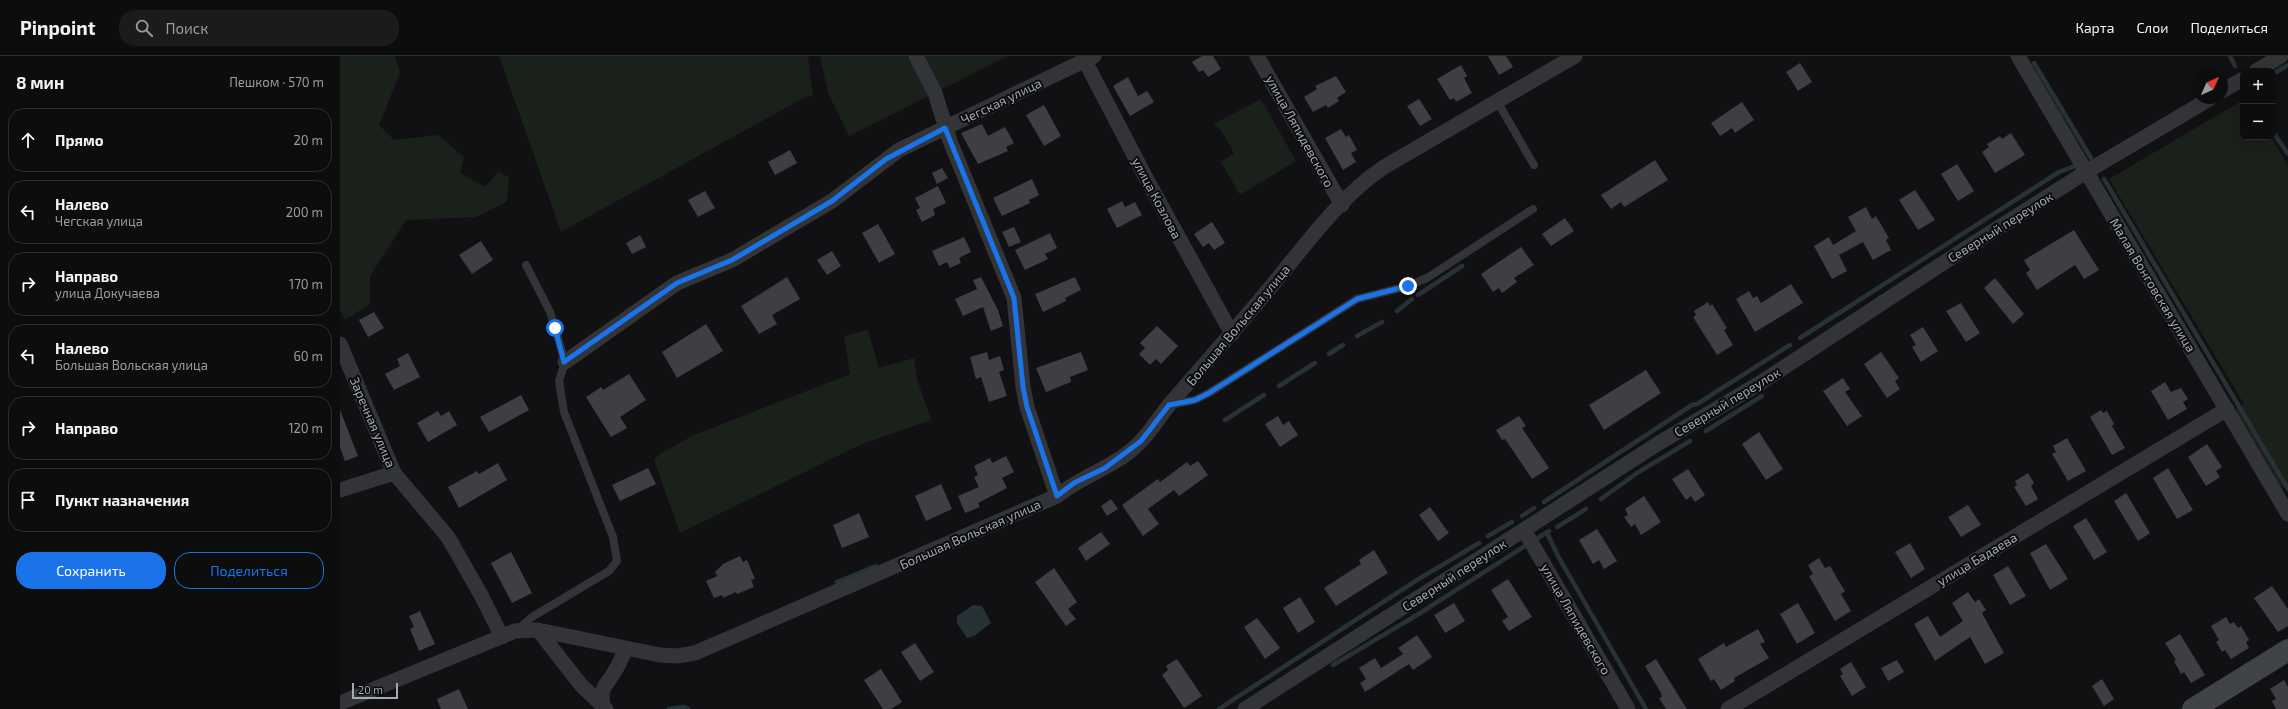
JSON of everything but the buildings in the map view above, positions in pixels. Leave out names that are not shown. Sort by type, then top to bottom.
[{"type":"street","points":[[916,56],[935,93],[945,128],[1014,298],[1023,387],[1027,407],[1057,496]]},
{"type":"street","name":"улица Ляпидевского","points":[[1257,56],[1342,205]]},
{"type":"street","name":"Большая Вольская улица","points":[[340,703],[488,641],[509,634],[538,630],[626,649],[677,656],[695,653],[1057,496],[1074,483],[1105,468],[1141,441],[1169,405],[1232,334],[1323,223],[1366,179],[1384,167],[1575,56]]},
{"type":"street","name":"Малая Вонговская улица","points":[[2018,56],[2288,514]]},
{"type":"street","points":[[2261,68],[2281,56]]},
{"type":"street","name":"Чегская улица","points":[[564,362],[677,283],[732,260],[832,201],[886,159],[945,128],[1090,58]]},
{"type":"street","name":"улица Козлова","points":[[1090,58],[1145,176],[1232,334]]},
{"type":"street","points":[[2228,88],[2240,81]]},
{"type":"street","name":"Северный переулок","points":[[1245,709],[1659,443],[1760,383],[2086,172],[2201,104]]},
{"type":"street","name":"Заречная улица","points":[[340,344],[394,473],[448,537],[482,595],[509,634]]},
{"type":"street","name":"улица Бадаева","points":[[1728,709],[2227,409]]},
{"type":"street","points":[[340,490],[394,473]]},
{"type":"street","name":"улица Ляпидевского","points":[[1524,530],[1628,709]]},
{"type":"street","points":[[538,630],[581,685],[604,707]]},
{"type":"street","points":[[604,707],[601,697],[603,688],[616,671],[626,649]]},
{"type":"street","points":[[2193,709],[2288,650]]},
{"type":"lane","points":[[1497,101],[1534,165]]},
{"type":"lane","points":[[1169,405],[1195,400],[1209,393],[1357,299],[1403,288],[1427,278],[1533,209]]},
{"type":"lane","points":[[509,634],[532,617],[608,571],[617,561],[613,537],[584,468],[564,412],[558,381],[564,362],[550,312],[526,264]]},
{"type":"shaded area","points":[[340,56],[395,56],[400,73],[379,125],[394,140],[438,135],[464,157],[460,173],[485,187],[498,172],[509,177],[507,202],[476,217],[406,220],[370,276],[370,304],[345,320],[340,310]]},
{"type":"shaded area","points":[[499,56],[808,56],[813,97],[807,96],[561,232]]},
{"type":"shaded area","points":[[820,56],[1008,56],[849,136],[828,93]]},
{"type":"shaded area","points":[[1261,99],[1296,161],[1240,195],[1221,162],[1234,153],[1222,132],[1214,124]]},
{"type":"shaded area","points":[[2240,102],[2240,140],[2273,140],[2288,166],[2288,485],[2276,487],[2235,416],[2236,409],[2244,404],[2109,179]]},
{"type":"shaded area","points":[[868,330],[879,368],[914,358],[917,379],[931,420],[862,444],[680,533],[654,460],[660,454],[692,436],[850,374],[844,336]]},
{"type":"shaded area","points":[[973,605],[982,606],[991,623],[974,636],[967,638],[957,623],[957,616]]},
{"type":"waterway","points":[[2230,56],[2235,66]]},
{"type":"waterway","points":[[2034,63],[2091,158]]},
{"type":"waterway","points":[[2276,72],[2288,65]]},
{"type":"waterway","points":[[2276,136],[2288,154]]},
{"type":"waterway","points":[[1800,338],[2059,172],[2075,166]]},
{"type":"waterway","points":[[2104,179],[2288,489]]},
{"type":"waterway","points":[[1418,295],[1462,266]]},
{"type":"waterway","points":[[1397,311],[1412,299]]},
{"type":"waterway","points":[[1357,336],[1382,322]]},
{"type":"waterway","points":[[1329,354],[1343,345]]},
{"type":"waterway","points":[[1544,502],[1692,405],[1697,404],[1790,345]]},
{"type":"waterway","points":[[1279,386],[1315,363]]},
{"type":"waterway","points":[[1225,420],[1264,395]]},
{"type":"waterway","points":[[1706,431],[1762,396]]},
{"type":"waterway","points":[[1601,499],[1637,473],[1690,441]]},
{"type":"waterway","points":[[1522,516],[1534,508]]},
{"type":"waterway","points":[[1557,527],[1586,509]]},
{"type":"waterway","points":[[1488,536],[1512,522]]},
{"type":"waterway","points":[[1538,538],[1549,531]]},
{"type":"waterway","points":[[1547,533],[1558,556],[1646,709]]},
{"type":"waterway","points":[[1219,709],[1417,580],[1479,543]]},
{"type":"waterway","points":[[1333,665],[1417,615],[1525,546]]},
{"type":"waterway","points":[[837,582],[876,566]]},
{"type":"waterway","points":[[669,709],[684,707],[688,709]]},
{"type":"route","points":[[555,328],[564,362],[677,283],[719,267],[732,260],[845,193],[899,150],[945,128],[1008,280],[1014,298],[1023,387],[1027,407],[1057,496],[1074,483],[1105,468],[1141,441],[1169,405],[1195,400],[1209,393],[1357,299],[1368,295],[1391,292],[1408,286]]}]
